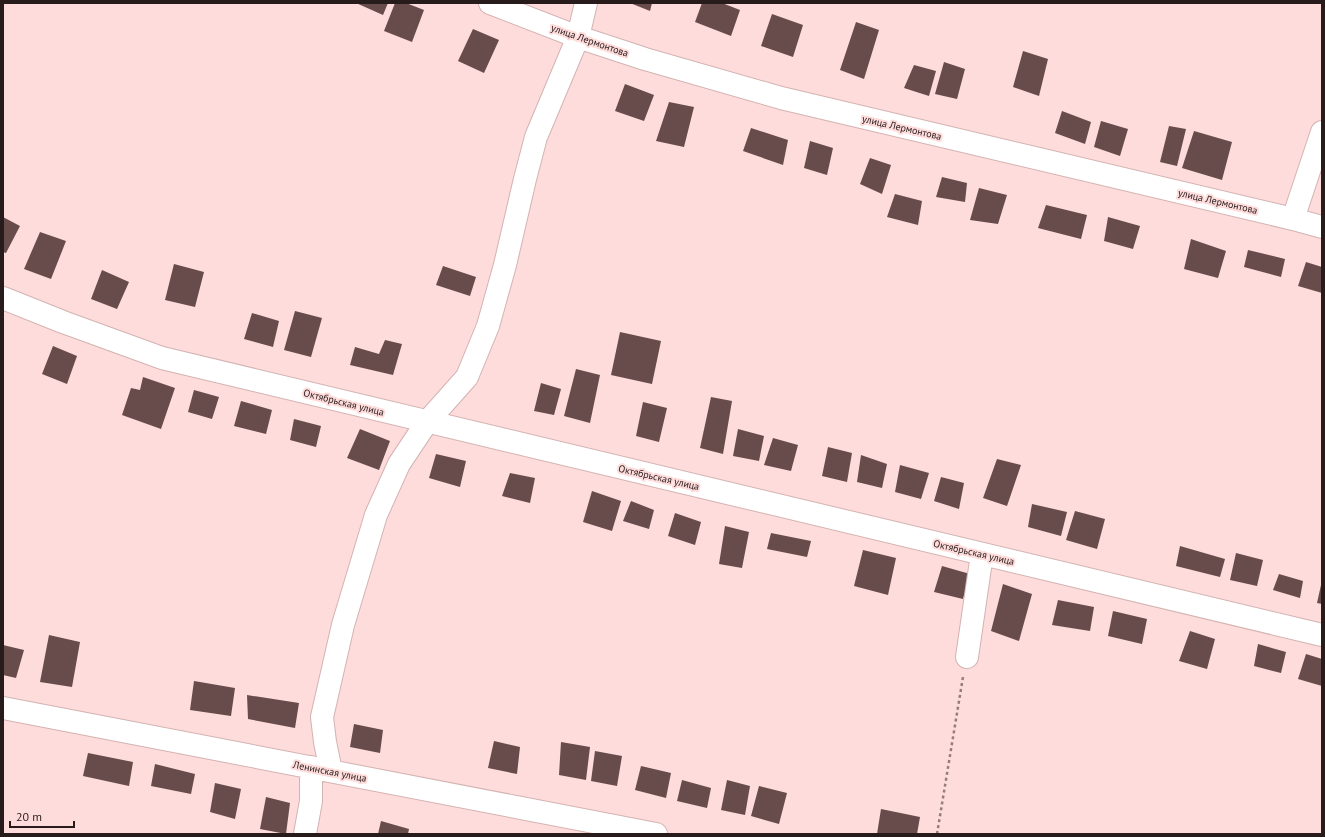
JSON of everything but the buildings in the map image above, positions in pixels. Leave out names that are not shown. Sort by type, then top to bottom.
[{"type":"street","name":"улица Лермонтова","points":[[490,3],[578,37],[645,59],[781,98],[1322,227]]},
{"type":"street","points":[[305,834],[311,801],[321,769],[325,742],[322,717],[343,625],[376,516],[399,464],[427,422],[467,376],[488,326],[505,265],[536,137],[578,37],[586,3]]},
{"type":"street","points":[[1293,219],[1322,132]]},
{"type":"street","name":"Октябрьская улица","points":[[3,298],[162,358],[1322,635]]},
{"type":"street","points":[[967,657],[982,554]]},
{"type":"street","name":"Ленинская улица","points":[[3,708],[656,834]]},
{"type":"path","points":[[937,834],[967,657]]}]
